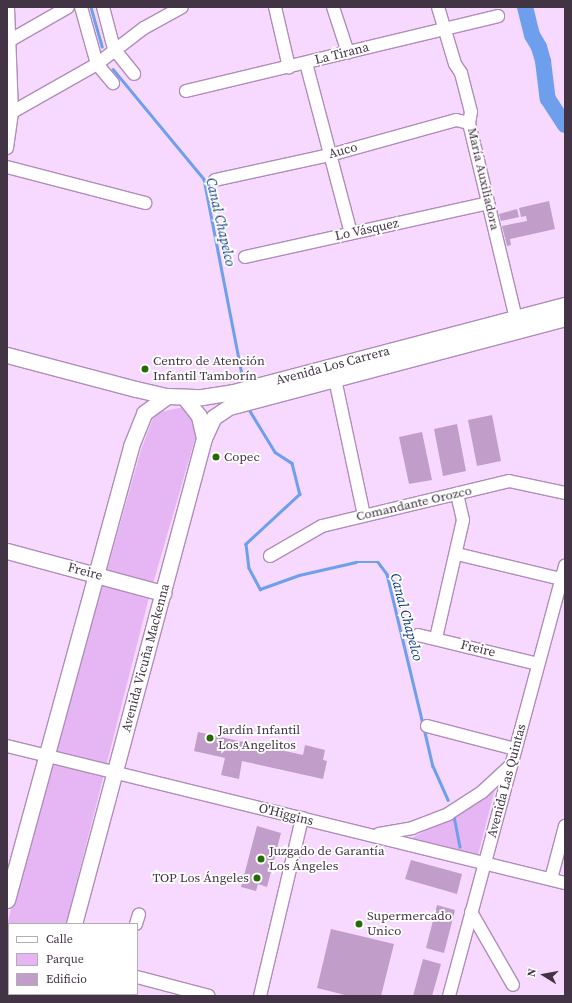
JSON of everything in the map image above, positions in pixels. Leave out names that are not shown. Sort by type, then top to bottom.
[{"type":"main road","name":"Avenida Los Carrera","points":[[204,438],[214,416],[229,407],[334,379],[518,324],[565,305]]},
{"type":"main road","name":"Avenida Los Carrera","points":[[7,355],[167,396],[184,397],[233,392],[518,324],[565,318]]},
{"type":"main road","points":[[7,900],[98,575],[131,446],[144,413],[167,396]]},
{"type":"main road","name":"Avenida Vicuña Mackenna","points":[[74,923],[204,438],[199,416],[184,397]]},
{"type":"main road","name":"Freire","points":[[7,551],[163,593]]},
{"type":"street","points":[[7,148],[10,113],[8,7]]},
{"type":"street","points":[[8,42],[68,7]]},
{"type":"street","points":[[81,7],[96,64],[112,83]]},
{"type":"street","points":[[103,7],[114,49],[134,74]]},
{"type":"street","points":[[10,113],[96,64],[144,28],[182,7]]},
{"type":"street","points":[[275,7],[289,67]]},
{"type":"street","points":[[333,7],[348,53]]},
{"type":"street","name":"María Auxiliadora","points":[[438,7],[454,64],[461,73],[471,112],[469,123],[518,324]]},
{"type":"street","name":"La Tirana","points":[[186,91],[306,64],[444,28],[498,16]]},
{"type":"street","points":[[306,64],[351,233]]},
{"type":"street","name":"Auco","points":[[214,180],[330,155],[456,120],[469,123]]},
{"type":"street","points":[[7,167],[145,203]]},
{"type":"street","name":"Lo Vásquez","points":[[245,257],[488,203]]},
{"type":"street","points":[[334,379],[364,515]]},
{"type":"street","name":"Comandante Orozco","points":[[270,556],[322,526],[364,515],[457,495],[509,481],[565,493]]},
{"type":"street","points":[[436,638],[457,554],[463,520],[457,495]]},
{"type":"street","points":[[457,554],[561,578]]},
{"type":"street","name":"Avenida Las Quintas","points":[[449,996],[565,565]]},
{"type":"street","name":"Freire","points":[[418,635],[436,638],[538,664]]},
{"type":"street","points":[[427,726],[516,749]]},
{"type":"street","name":"O'Higgins","points":[[7,746],[565,883]]},
{"type":"street","points":[[372,835],[412,828],[448,814],[482,792],[511,765]]},
{"type":"street","points":[[260,996],[302,818]]},
{"type":"street","points":[[550,879],[565,826]]},
{"type":"street","points":[[471,912],[513,986]]},
{"type":"street","points":[[138,977],[195,994],[209,996]]},
{"type":"green space","points":[[184,407],[197,418],[197,432],[148,601],[66,923],[8,923],[8,995],[48,995],[7,996],[7,924],[141,450],[155,413]]},
{"type":"green space","points":[[496,785],[478,855],[410,839],[468,807]]},
{"type":"building","points":[[549,201],[555,229],[510,239],[511,245],[507,246],[502,226],[527,221],[526,216],[521,217],[519,208]]},
{"type":"building","points":[[517,209],[519,217],[501,221],[499,214]]},
{"type":"building","points":[[492,415],[501,461],[477,466],[468,420]]},
{"type":"building","points":[[457,424],[466,471],[443,476],[434,429]]},
{"type":"building","points":[[422,432],[432,480],[409,484],[399,437]]},
{"type":"building","points":[[198,732],[303,755],[305,745],[325,750],[323,760],[327,761],[323,779],[242,761],[239,779],[221,775],[225,758],[194,751]]},
{"type":"building","name":"Juzgado de Garantía Los Ángeles","points":[[257,826],[281,833],[267,887],[258,884],[256,891],[241,887]]},
{"type":"building","points":[[411,860],[462,874],[457,894],[405,879]]},
{"type":"building","points":[[437,905],[455,910],[444,953],[426,948]]},
{"type":"building","points":[[331,929],[394,944],[381,996],[349,996],[317,988]]},
{"type":"building","points":[[423,959],[441,964],[432,996],[413,996]]},
{"type":"waterway","points":[[91,7],[102,46]]},
{"type":"waterway","points":[[525,7],[532,35],[539,47],[543,61],[548,99],[565,125]]},
{"type":"waterway","name":"Canal Chapelco","points":[[113,69],[204,179],[244,384]]},
{"type":"waterway","name":"Canal Chapelco","points":[[250,411],[275,452],[292,463],[300,494],[246,544],[249,568],[260,589],[299,575],[356,562],[378,562],[387,574],[423,724]]},
{"type":"waterway","name":"Canal Chapelco","points":[[424,728],[433,766],[448,800]]},
{"type":"waterway","name":"Canal Chapelco","points":[[454,816],[460,846]]},
{"type":"place","name":"Centro de Atención Infantil Tamborín","points":[[145,369]]},
{"type":"place","name":"Copec","points":[[216,457]]},
{"type":"place","name":"Jardín Infantil Los Angelitos","points":[[210,738]]},
{"type":"place","name":"Juzgado de Garantía Los Ángeles","points":[[261,859]]},
{"type":"place","name":"TOP Los Ángeles","points":[[257,878]]},
{"type":"place","name":"Supermercado Unico","points":[[359,924]]}]
